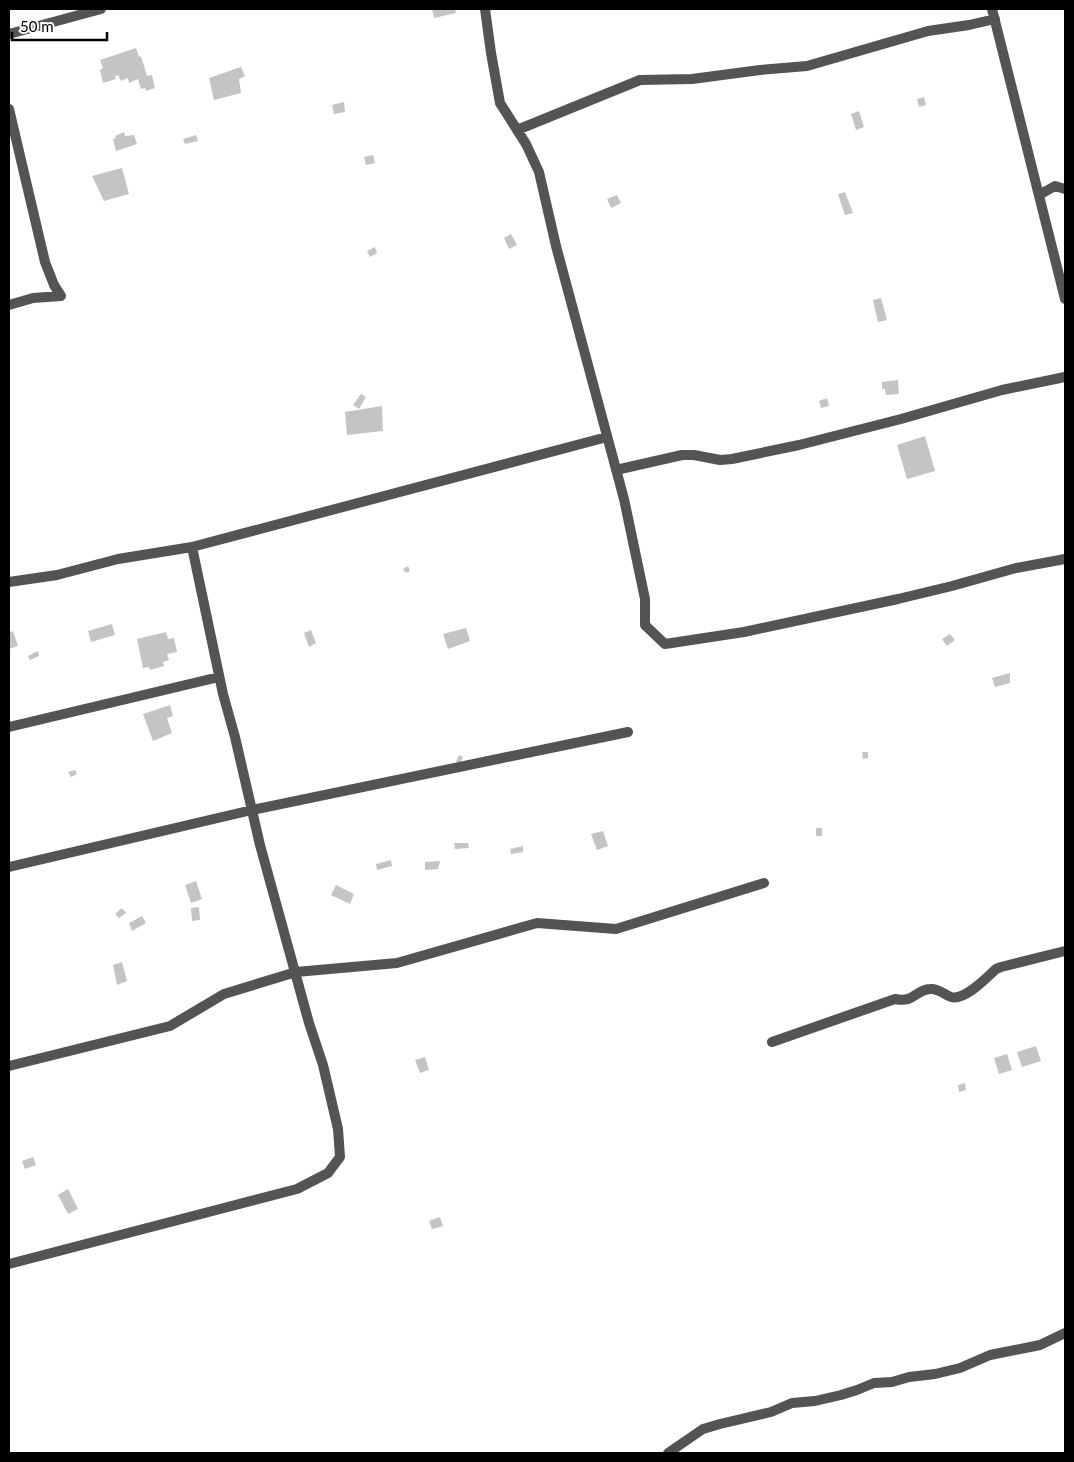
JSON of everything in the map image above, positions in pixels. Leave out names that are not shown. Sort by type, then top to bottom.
[{"type":"street","points":[[9,34],[101,9]]},
{"type":"street","points":[[485,9],[490,53],[500,103],[532,155],[539,172],[556,246],[624,499],[645,599],[644,625],[665,644],[744,632],[898,599],[1016,568],[1065,559]]},
{"type":"street","points":[[992,9],[1065,299]]},
{"type":"street","points":[[516,130],[640,80],[692,79],[807,66],[920,32],[995,19]]},
{"type":"street","points":[[9,109],[45,262],[54,285],[61,296],[33,298],[9,305]]},
{"type":"street","points":[[1039,195],[1055,186],[1065,189]]},
{"type":"street","points":[[616,470],[682,454],[720,460],[732,459],[799,445],[901,419],[1002,390],[1065,377]]},
{"type":"street","points":[[9,582],[57,575],[118,559],[192,547],[607,438]]},
{"type":"street","points":[[9,1264],[298,1189],[328,1173],[340,1156],[338,1129],[323,1065],[309,1023],[260,845],[219,677],[192,547]]},
{"type":"street","points":[[9,727],[219,677]]},
{"type":"street","points":[[9,867],[252,810],[628,732]]},
{"type":"street","points":[[9,1066],[170,1026],[224,994],[296,972],[397,963],[537,923],[616,929],[764,883]]},
{"type":"street","points":[[772,1042],[894,999],[907,1000],[930,988],[943,991],[952,997],[958,998],[968,993],[1001,967],[1065,951]]},
{"type":"street","points":[[668,1453],[688,1438],[711,1426],[771,1412],[792,1403],[815,1401],[840,1395],[874,1383],[892,1382],[960,1368],[990,1355],[1040,1345],[1065,1333]]},
{"type":"building","points":[[432,9],[455,9],[456,13],[434,18]]},
{"type":"building","points":[[136,48],[139,57],[141,56],[147,76],[152,75],[155,88],[146,91],[145,88],[141,89],[138,79],[129,83],[128,78],[121,81],[118,75],[115,76],[116,79],[103,83],[100,70],[103,68],[100,60]]},
{"type":"building","points":[[241,67],[245,76],[239,79],[241,93],[214,100],[209,78]]},
{"type":"building","points":[[924,97],[926,105],[919,107],[917,99]]},
{"type":"building","points":[[344,102],[345,112],[334,114],[332,105]]},
{"type":"building","points":[[859,111],[864,127],[856,130],[851,114]]},
{"type":"building","points":[[124,132],[125,136],[134,135],[137,144],[116,151],[113,139]]},
{"type":"building","points":[[196,135],[198,141],[185,144],[183,139]]},
{"type":"building","points":[[373,155],[375,163],[366,165],[364,157]]},
{"type":"building","points":[[122,168],[129,194],[104,201],[92,176]]},
{"type":"building","points":[[845,192],[853,213],[845,215],[838,194]]},
{"type":"building","points":[[617,195],[621,203],[611,208],[607,199]]},
{"type":"building","points":[[511,234],[517,245],[509,249],[504,238]]},
{"type":"building","points":[[375,247],[377,253],[370,257],[367,251]]},
{"type":"building","points":[[881,298],[887,320],[878,322],[873,300]]},
{"type":"building","points":[[898,380],[899,394],[886,395],[885,389],[882,389],[882,382]]},
{"type":"building","points":[[361,394],[366,397],[359,409],[353,405]]},
{"type":"building","points":[[827,398],[829,406],[821,408],[819,401]]},
{"type":"building","points":[[382,406],[383,431],[347,435],[345,412]]},
{"type":"building","points":[[925,436],[935,471],[907,479],[897,445]]},
{"type":"building","points":[[408,566],[410,571],[406,573],[403,569]]},
{"type":"building","points":[[112,624],[115,635],[91,642],[88,631]]},
{"type":"building","points":[[466,628],[470,641],[448,649],[443,634]]},
{"type":"building","points":[[311,630],[316,643],[309,647],[304,633]]},
{"type":"building","points":[[13,631],[18,646],[9,649],[9,633]]},
{"type":"building","points":[[166,632],[168,639],[174,638],[177,652],[167,654],[169,660],[163,662],[164,666],[150,670],[149,667],[143,668],[137,639]]},
{"type":"building","points":[[950,634],[955,640],[947,646],[942,639]]},
{"type":"building","points":[[38,651],[39,656],[30,660],[28,656]]},
{"type":"building","points":[[1010,673],[1010,683],[995,687],[992,678]]},
{"type":"building","points":[[170,705],[173,716],[167,718],[172,733],[153,741],[143,714]]},
{"type":"building","points":[[862,752],[868,752],[868,758],[863,759]]},
{"type":"building","points":[[459,755],[463,757],[460,763],[456,762]]},
{"type":"building","points":[[75,770],[77,774],[71,777],[68,772]]},
{"type":"building","points":[[816,828],[822,828],[822,836],[816,836]]},
{"type":"building","points":[[603,831],[608,846],[597,850],[591,834]]},
{"type":"building","points":[[454,843],[468,843],[469,848],[455,849]]},
{"type":"building","points":[[523,846],[523,852],[511,854],[510,849]]},
{"type":"building","points":[[391,860],[392,866],[377,870],[376,864]]},
{"type":"building","points":[[440,861],[438,869],[425,870],[425,862]]},
{"type":"building","points":[[196,881],[202,899],[191,903],[185,885]]},
{"type":"building","points":[[336,885],[354,894],[350,904],[331,895]]},
{"type":"building","points":[[199,907],[200,920],[192,921],[191,908]]},
{"type":"building","points":[[122,908],[126,913],[119,918],[115,914]]},
{"type":"building","points":[[142,916],[146,923],[132,931],[129,923]]},
{"type":"building","points":[[122,962],[127,981],[117,985],[113,965]]},
{"type":"building","points":[[1036,1046],[1041,1061],[1022,1067],[1017,1052]]},
{"type":"building","points":[[1007,1054],[1012,1070],[999,1074],[994,1058]]},
{"type":"building","points":[[425,1057],[429,1070],[420,1073],[415,1060]]},
{"type":"building","points":[[965,1083],[966,1090],[959,1092],[958,1085]]},
{"type":"building","points":[[33,1157],[36,1165],[25,1169],[22,1161]]},
{"type":"building","points":[[68,1189],[78,1209],[68,1214],[58,1195]]},
{"type":"building","points":[[440,1217],[443,1226],[432,1229],[429,1221]]}]
